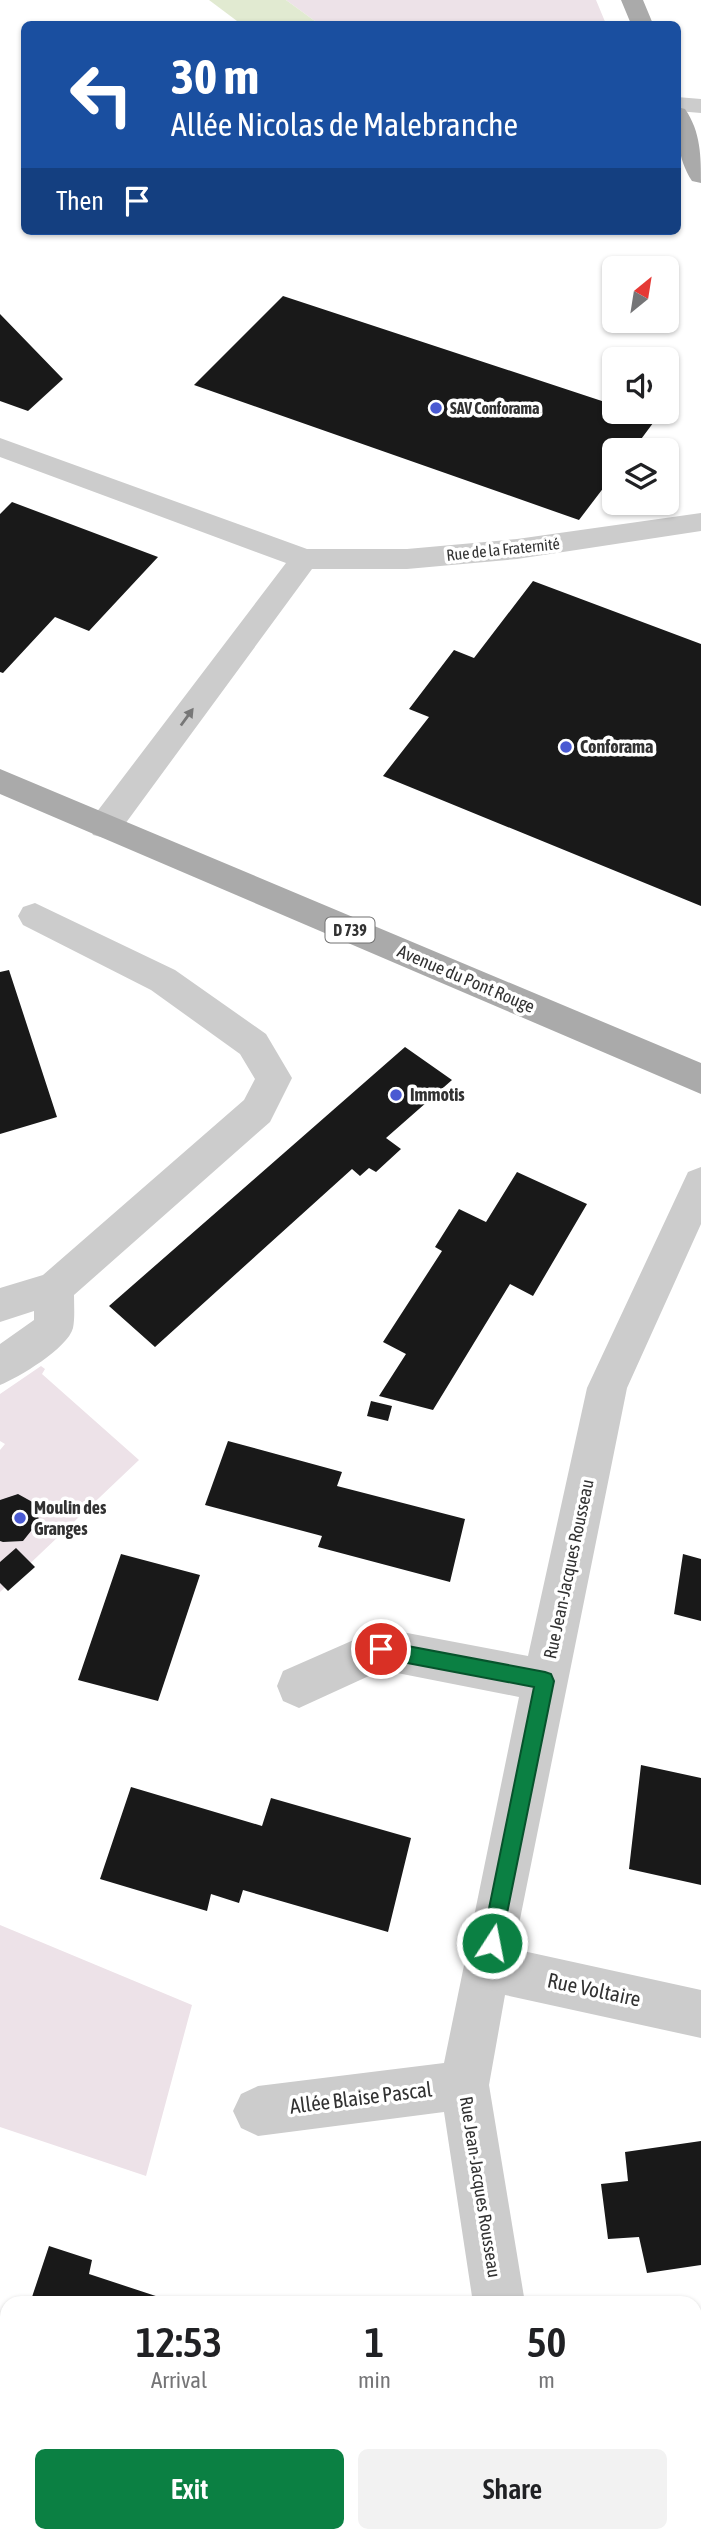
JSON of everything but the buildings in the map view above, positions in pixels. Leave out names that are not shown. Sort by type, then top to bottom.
[{"type":"main road","points":[[632,0],[641,21]]},
{"type":"main road","points":[[681,124],[701,176]]},
{"type":"main road","name":"Avenue du Pont Rouge","points":[[0,780],[701,1079]]},
{"type":"street","points":[[681,104],[701,106]]},
{"type":"street","name":"Rue de la Fraternité","points":[[0,447],[304,559],[407,559],[517,549],[701,522]]},
{"type":"street","points":[[106,826],[304,559]]},
{"type":"street","points":[[0,1305],[55,1288],[257,1111],[274,1078],[253,1044],[163,980],[35,916]]},
{"type":"street","name":"Rue Jean-Jacques Rousseau","points":[[498,2296],[464,2085],[607,1388],[701,1183]]},
{"type":"street","points":[[0,1367],[53,1329],[55,1288]]},
{"type":"street","points":[[299,1686],[381,1649],[545,1681]]},
{"type":"street","name":"Rue Voltaire","points":[[487,1967],[701,2014]]},
{"type":"street","name":"Allée Blaise Pascal","points":[[258,2111],[464,2085]]},
{"type":"shaded area","points":[[209,0],[286,0],[315,21],[237,21]]},
{"type":"shaded area","points":[[286,0],[596,0],[605,21],[315,21]]},
{"type":"shaded area","points":[[41,1366],[45,1369],[42,1374],[139,1460],[0,1592],[0,1450],[5,1444],[0,1441],[0,1394]]},
{"type":"shaded area","points":[[0,1925],[192,2005],[146,2176],[0,2127]]},
{"type":"place","name":"SAV Conforama","points":[[436,408]]},
{"type":"place","name":"Conforama","points":[[566,747]]},
{"type":"place","name":"Immotis","points":[[396,1095]]},
{"type":"place","name":"Moulin des Granges","points":[[20,1518]]},
{"type":"route","points":[[381,1649],[545,1681],[492,1943]]}]
